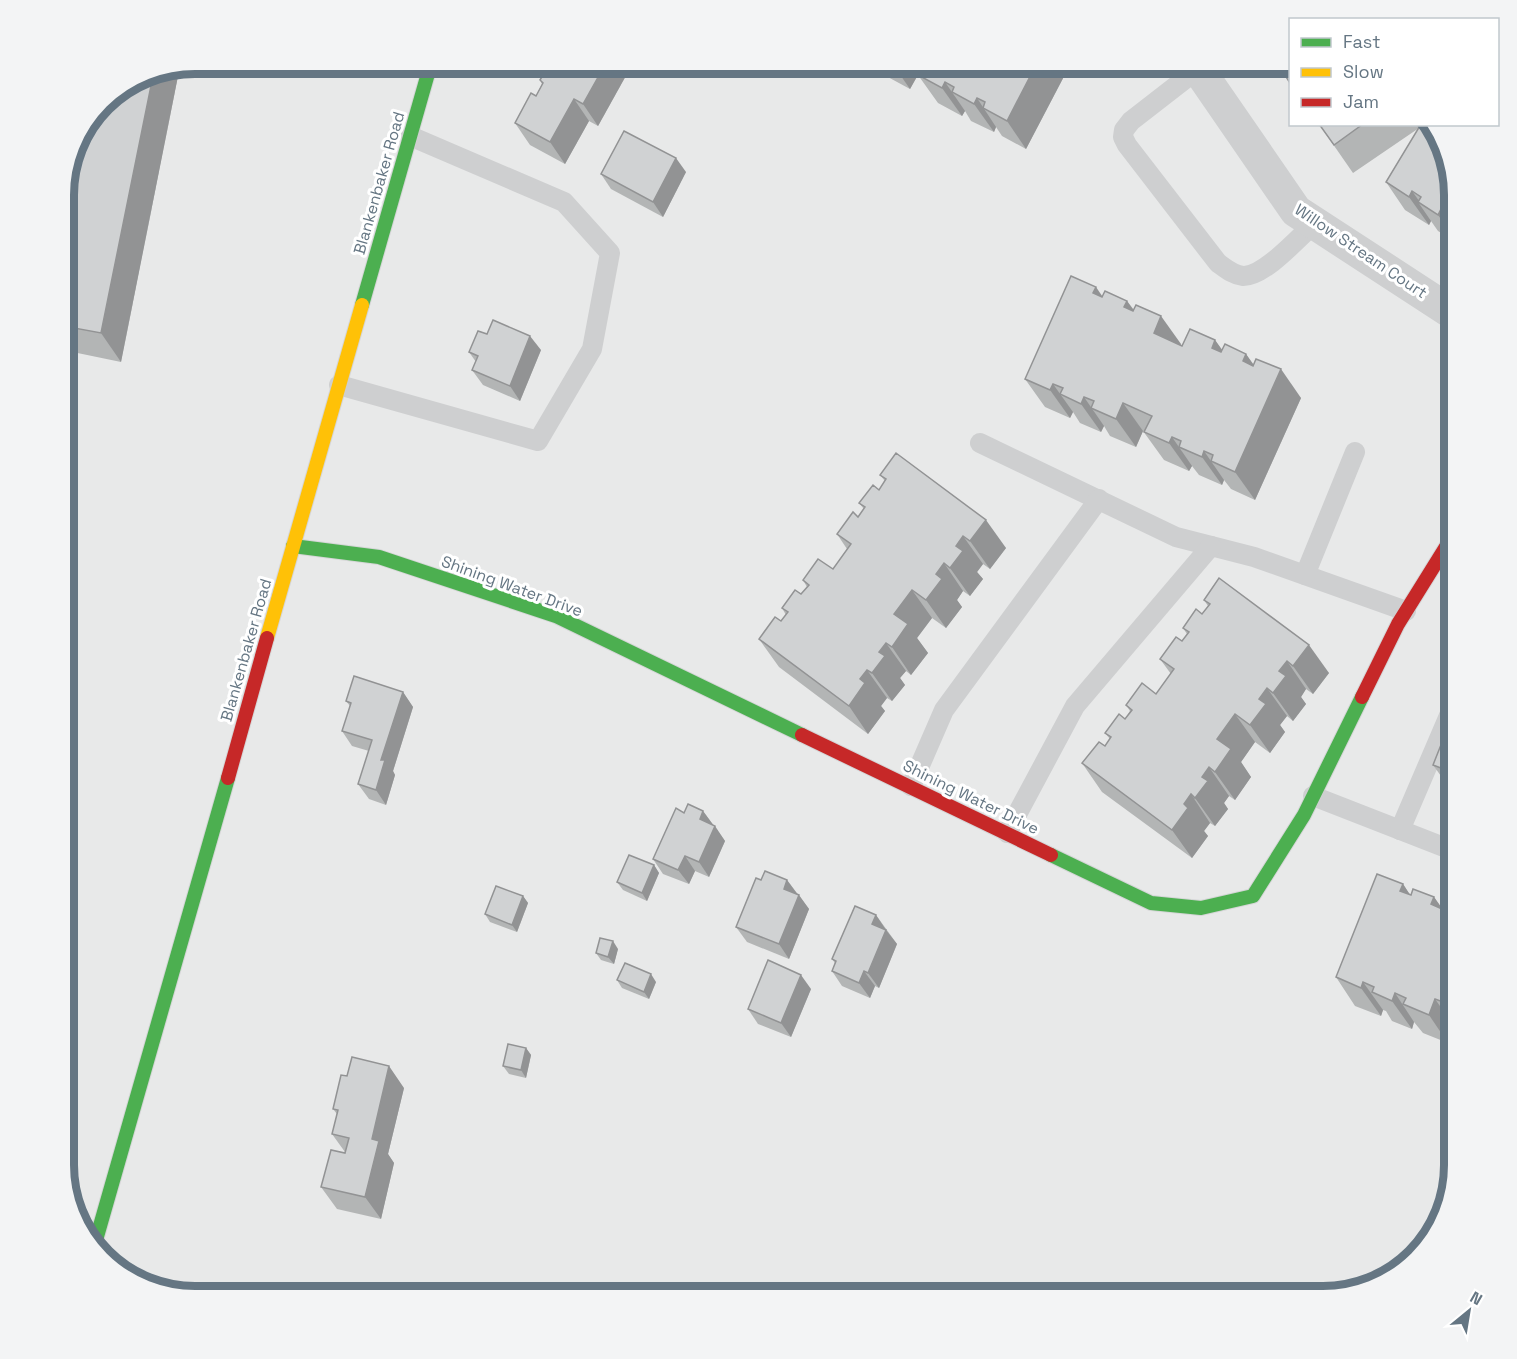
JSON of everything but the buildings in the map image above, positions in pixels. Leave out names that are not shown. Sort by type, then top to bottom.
[{"type":"street","name":"Blankenbaker Road","points":[[97,1236],[428,74]]},
{"type":"street","name":"Willow Stream Court","points":[[1202,74],[1296,211],[1443,307]]},
{"type":"street","name":"Shining Water Drive","points":[[293,546],[379,557],[556,616],[1151,903],[1201,908],[1253,896],[1304,815],[1406,610],[1443,551]]},
{"type":"lane","points":[[1187,74],[1131,121],[1123,137],[1218,263],[1228,270],[1245,276],[1255,274],[1265,268],[1315,223]]},
{"type":"lane","points":[[339,385],[538,441],[592,349],[610,253],[564,202],[410,136]]},
{"type":"lane","points":[[980,443],[1176,537],[1254,557],[1406,610]]},
{"type":"lane","points":[[1305,575],[1355,452]]},
{"type":"lane","points":[[911,786],[944,710],[1099,499]]},
{"type":"lane","points":[[1007,833],[1075,706],[1211,546]]},
{"type":"lane","points":[[1400,830],[1444,728]]},
{"type":"lane","points":[[1313,796],[1444,847]]},
{"type":"shaded area","points":[[187,74],[1289,74],[1289,126],[1422,126],[1437,156],[1443,187],[1444,1164],[1441,1188],[1434,1211],[1423,1232],[1408,1250],[1390,1265],[1369,1276],[1346,1283],[1322,1286],[195,1286],[171,1283],[148,1276],[127,1265],[109,1250],[94,1232],[83,1211],[74,1172],[74,187],[78,163],[86,141],[109,109],[141,86],[171,76]]},
{"type":"traffic: fast","points":[[362,305],[428,74]]},
{"type":"traffic: fast","points":[[293,546],[379,557],[556,616],[802,735]]},
{"type":"traffic: fast","points":[[1051,855],[1151,903],[1201,908],[1253,896],[1304,815],[1362,697]]},
{"type":"traffic: fast","points":[[97,1236],[228,778]]},
{"type":"traffic: slow","points":[[267,638],[362,305]]},
{"type":"traffic: jam","points":[[1362,697],[1398,624],[1443,551]]},
{"type":"traffic: jam","points":[[228,778],[267,638]]},
{"type":"traffic: jam","points":[[802,735],[1051,855]]}]
